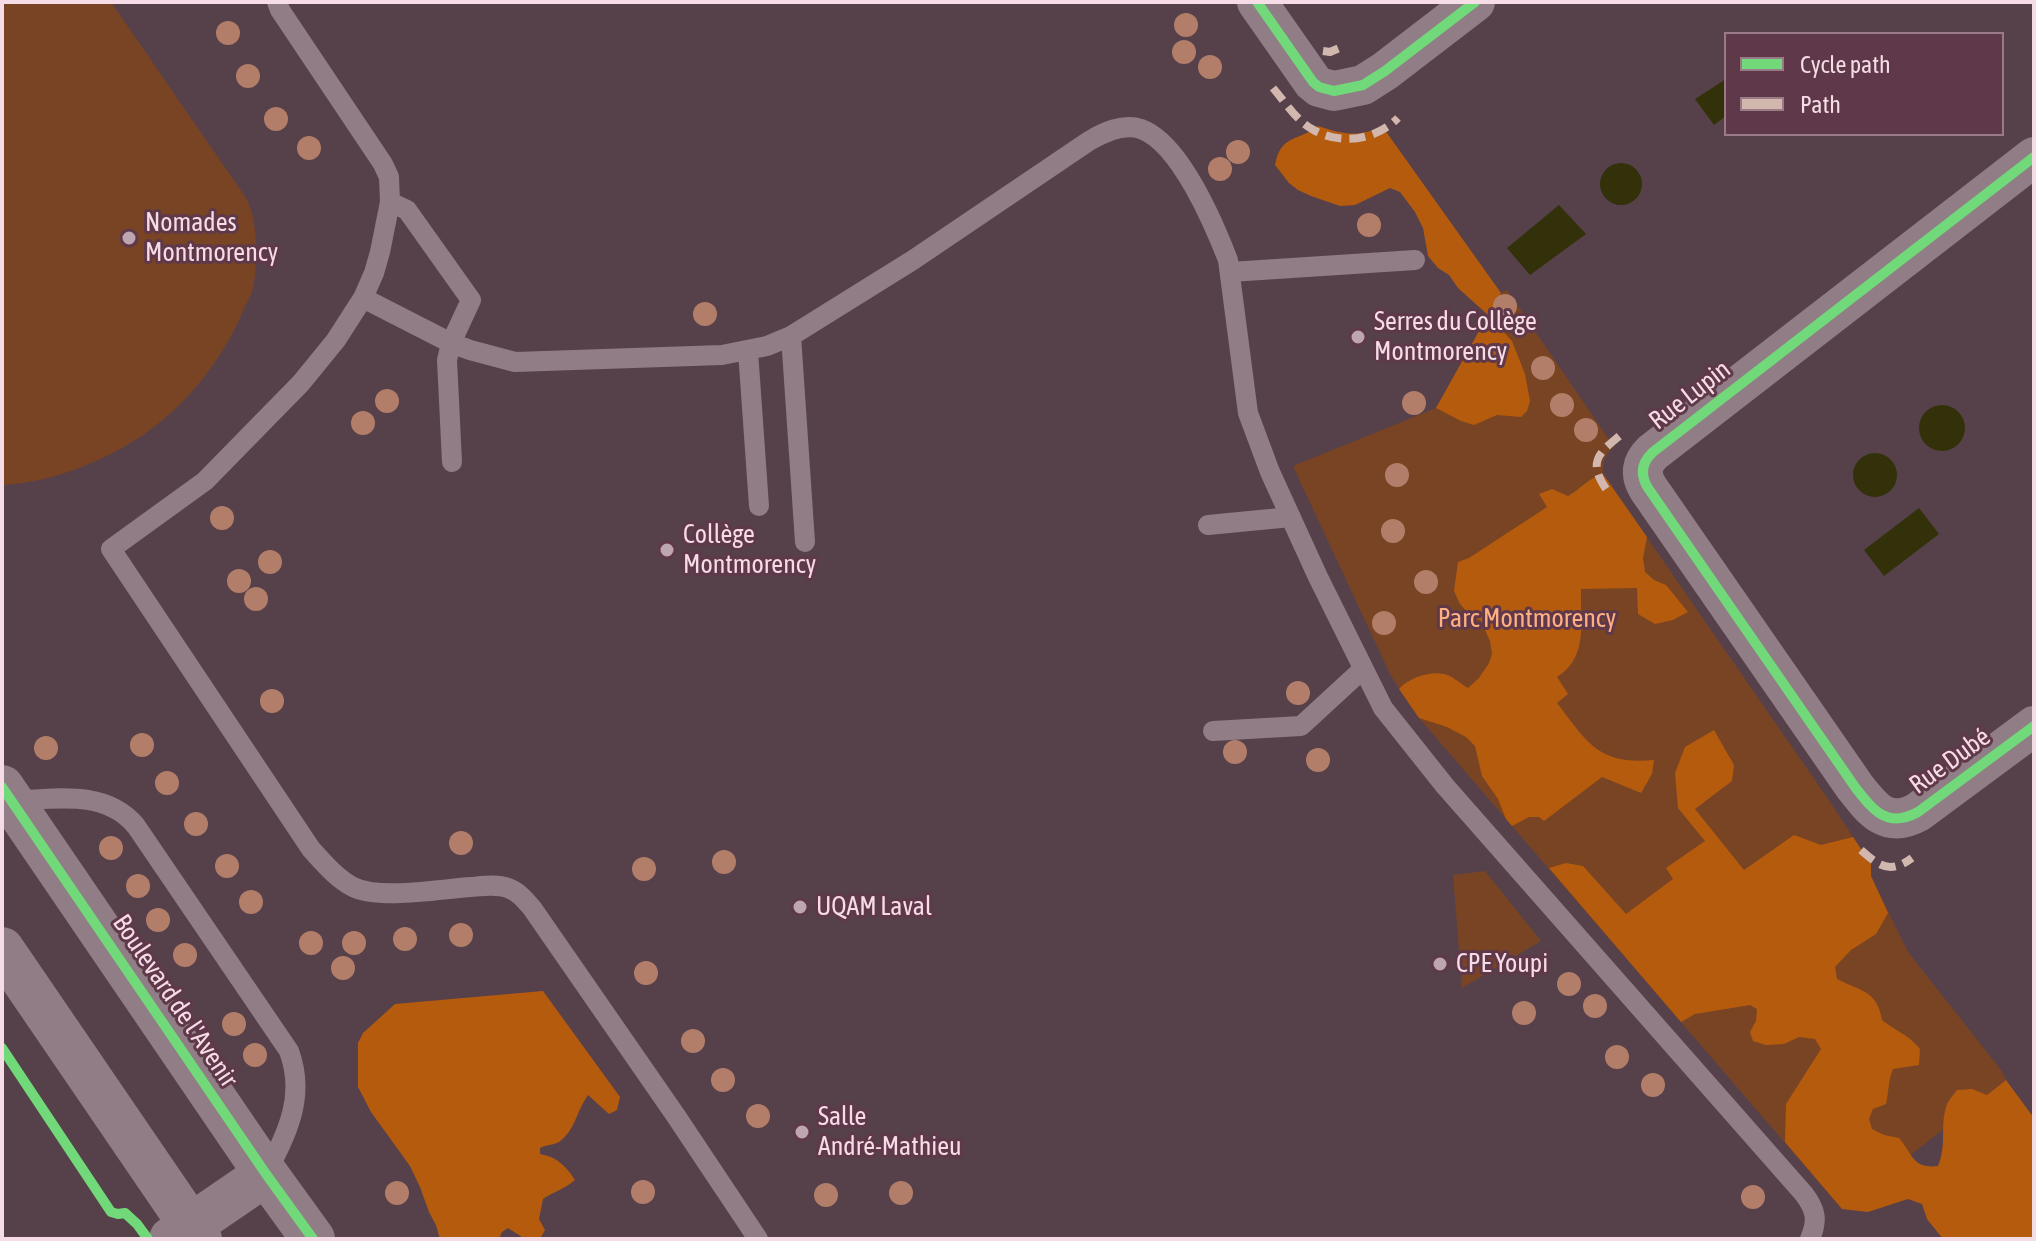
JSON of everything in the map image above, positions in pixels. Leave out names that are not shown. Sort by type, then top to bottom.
[{"type":"street","points":[[1257,2],[1313,82],[1326,89],[1341,91],[1378,77],[1475,2]]},
{"type":"street","name":"Rue Lupin","points":[[1887,818],[1855,787],[1656,500],[1645,483],[1643,466],[1653,452],[2034,157]]},
{"type":"street","name":"Rue Dubé","points":[[1887,818],[1901,819],[1918,812],[2034,726]]},
{"type":"street","name":"Boulevard de l'Avenir","points":[[7,794],[313,1239]]},
{"type":"street","points":[[2,949],[187,1234],[266,1174]]},
{"type":"lane","points":[[277,2],[389,177],[390,202],[374,273],[363,298],[318,364],[205,481],[111,549],[311,849],[338,876],[353,887],[368,892],[409,893],[488,885],[506,887],[519,893],[676,1116],[758,1239]]},
{"type":"lane","points":[[363,298],[451,343],[515,362],[722,355],[748,351],[791,336],[913,260],[1106,131],[1140,128],[1148,133],[1179,162],[1208,212],[1228,260],[1248,413],[1270,472],[1383,708],[1445,786],[1804,1194],[1816,1215],[1810,1239]]},
{"type":"lane","points":[[390,202],[407,210],[471,300],[451,343],[447,360],[452,462]]},
{"type":"lane","points":[[1230,272],[1415,260]]},
{"type":"lane","points":[[791,336],[805,542]]},
{"type":"lane","points":[[748,351],[759,506]]},
{"type":"lane","points":[[1208,525],[1291,517]]},
{"type":"lane","points":[[1213,731],[1301,726],[1363,669]]},
{"type":"lane","points":[[7,794],[80,798],[102,802],[129,816],[262,1009],[289,1051],[295,1067],[296,1089],[286,1134],[266,1174]]},
{"type":"green space","name":"Nomades Montmorency","points":[[2,2],[111,2],[246,198],[255,227],[256,245],[253,288],[234,330],[213,365],[172,412],[140,437],[91,463],[56,476],[2,485]]},
{"type":"green space","points":[[1318,126],[1350,134],[1382,126],[1501,293],[1489,316],[1512,341],[1525,374],[1530,401],[1521,417],[1497,415],[1474,425],[1436,408],[1488,315],[1428,256],[1423,228],[1400,192],[1390,188],[1355,205],[1340,206],[1311,196],[1289,183],[1275,165],[1281,148]]},
{"type":"green space","name":"Parc Montmorency","points":[[1507,290],[1614,447],[1605,459],[1603,474],[1871,864],[1871,876],[1908,952],[2006,1080],[1842,1209],[1419,718],[1391,676],[1293,466],[1436,408],[1501,293]]},
{"type":"green space","points":[[1603,474],[1647,537],[1643,558],[1645,572],[1666,585],[1688,612],[1655,624],[1638,614],[1637,588],[1581,589],[1581,638],[1574,659],[1557,677],[1568,694],[1557,703],[1596,748],[1620,759],[1654,760],[1652,774],[1641,793],[1602,777],[1544,821],[1539,817],[1529,817],[1512,826],[1482,776],[1475,746],[1447,727],[1419,718],[1399,689],[1414,679],[1438,673],[1468,688],[1479,678],[1492,654],[1490,641],[1481,621],[1460,604],[1454,591],[1458,562],[1547,507],[1539,494],[1552,489],[1568,496]]},
{"type":"green space","points":[[1714,730],[1734,765],[1732,781],[1695,809],[1744,870],[1794,835],[1821,845],[1853,837],[1871,864],[1871,876],[1888,913],[1876,934],[1851,950],[1835,967],[1837,979],[1872,997],[1882,1020],[1907,1036],[1920,1049],[1919,1065],[1893,1069],[1886,1104],[1873,1109],[1869,1119],[1872,1129],[1899,1138],[1918,1163],[1938,1166],[1944,1114],[1957,1090],[1972,1089],[1987,1095],[2006,1080],[2034,1118],[2034,1239],[1943,1239],[1927,1219],[1922,1204],[1908,1199],[1868,1212],[1842,1209],[1785,1142],[1786,1104],[1821,1049],[1815,1039],[1799,1037],[1784,1044],[1766,1045],[1753,1041],[1750,1032],[1756,1021],[1757,1009],[1750,1005],[1695,1014],[1681,1022],[1549,868],[1566,863],[1583,866],[1626,914],[1673,879],[1666,868],[1705,841],[1678,808],[1675,773],[1685,747]]},
{"type":"green space","points":[[1485,871],[1541,941],[1462,988],[1453,875]]},
{"type":"green space","points":[[543,991],[620,1097],[617,1110],[609,1114],[588,1095],[564,1137],[557,1143],[540,1148],[540,1154],[560,1163],[575,1180],[543,1199],[539,1219],[545,1230],[541,1237],[525,1239],[508,1228],[499,1239],[440,1239],[410,1166],[371,1112],[358,1087],[358,1043],[363,1033],[395,1004]]},
{"type":"shaded area","points":[[1724,80],[1724,118],[1714,125],[1695,99]]},
{"type":"shaded area","points":[[1621,163],[1636,169],[1642,184],[1636,199],[1621,205],[1606,199],[1600,184],[1606,169]]},
{"type":"shaded area","points":[[1559,205],[1586,234],[1530,275],[1507,248]]},
{"type":"shaded area","points":[[1942,405],[1958,412],[1965,428],[1958,444],[1942,451],[1926,444],[1919,428],[1926,412]]},
{"type":"shaded area","points":[[1875,453],[1891,459],[1897,475],[1891,491],[1875,497],[1859,491],[1853,475],[1859,459]]},
{"type":"shaded area","points":[[1919,508],[1939,534],[1884,576],[1864,550]]},
{"type":"marked path","points":[[1323,51],[1330,52],[1344,46]]},
{"type":"marked path","points":[[1273,88],[1306,125],[1334,138],[1369,136],[1398,118]]},
{"type":"marked path","points":[[1606,489],[1597,463],[1603,451],[1624,432]]},
{"type":"marked path","points":[[1861,850],[1874,861],[1891,867],[1912,858]]},
{"type":"cycle path","points":[[1257,2],[1313,82],[1334,91],[1363,85],[1475,2]]},
{"type":"cycle path","points":[[2034,157],[1653,452],[1646,460],[1643,474],[1648,488],[1855,787],[1875,810],[1889,818],[1907,817],[1918,812],[2034,726]]},
{"type":"cycle path","points":[[2,787],[313,1239]]},
{"type":"cycle path","points":[[2,1048],[111,1212],[125,1213],[148,1239]]},
{"type":"place","name":"Nomades Montmorency","points":[[129,238]]},
{"type":"place","name":"Serres du Collège Montmorency","points":[[1358,337]]},
{"type":"place","name":"Collège Montmorency","points":[[667,550]]},
{"type":"place","name":"UQAM Laval","points":[[800,907]]},
{"type":"place","name":"CPE Youpi","points":[[1440,964]]},
{"type":"place","name":"Salle André-Mathieu","points":[[802,1132]]}]
